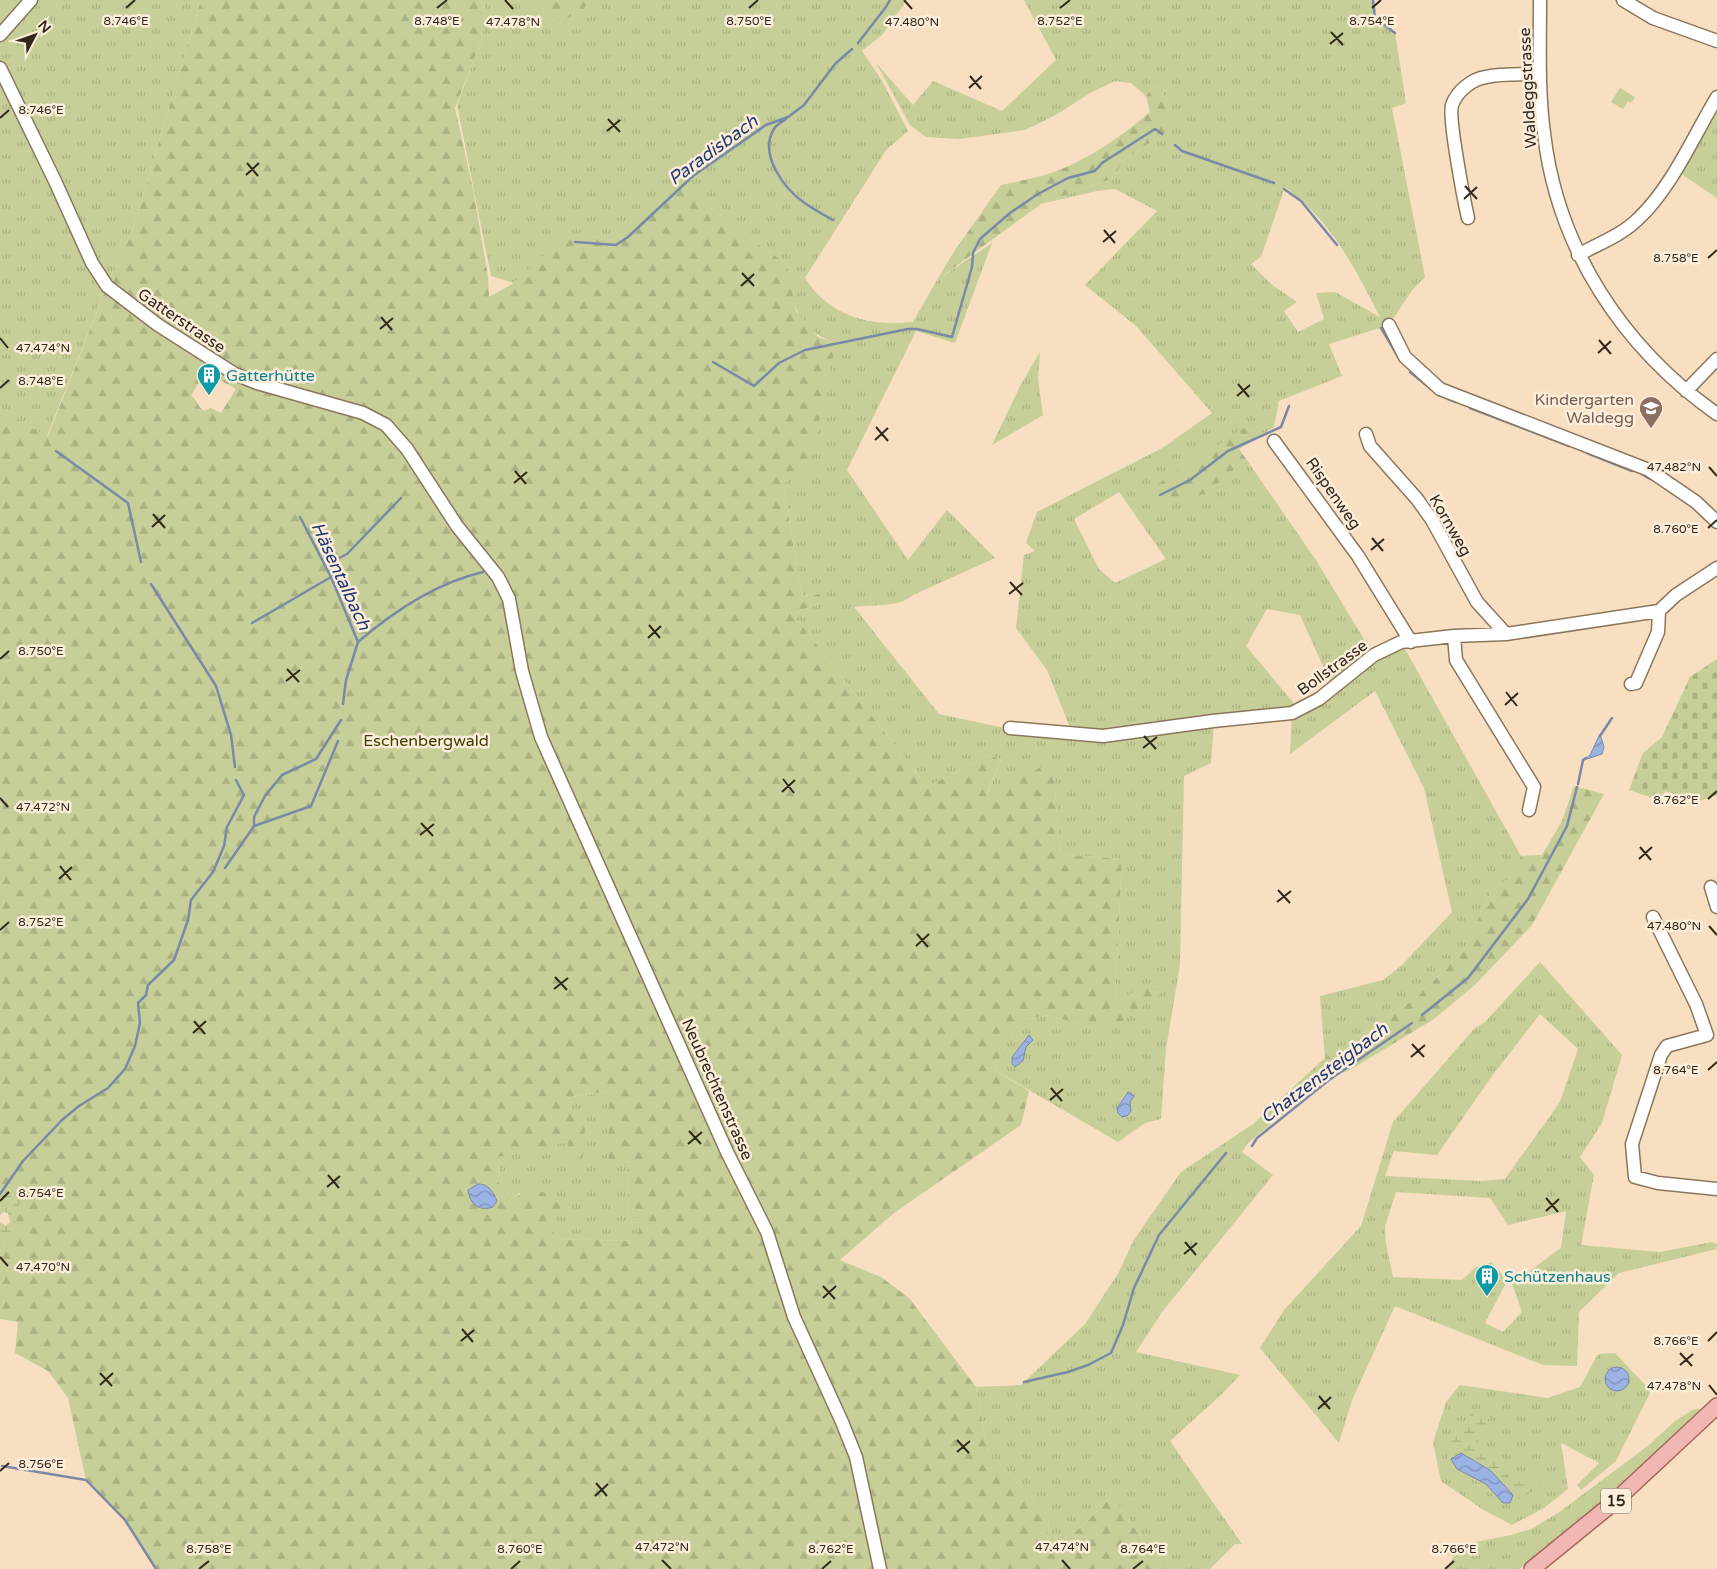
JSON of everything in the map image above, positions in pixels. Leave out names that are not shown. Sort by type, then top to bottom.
[{"type":"main road","name":"15","points":[[1532,1569],[1613,1503],[1717,1406]]},
{"type":"street","points":[[0,35],[31,0]]},
{"type":"street","name":"Waldeggstrasse","points":[[1540,0],[1540,74],[1544,132],[1549,166],[1578,255],[1599,293],[1640,346],[1686,391],[1717,414]]},
{"type":"street","points":[[1623,0],[1654,18],[1717,41]]},
{"type":"street","name":"Gatterstrasse","points":[[0,68],[92,263],[107,286],[158,325],[236,374],[257,383],[363,413],[386,425],[407,449],[457,526],[501,582],[509,599],[513,626]]},
{"type":"street","points":[[1468,218],[1452,126],[1451,106],[1458,93],[1471,83],[1485,77],[1540,74]]},
{"type":"street","points":[[1578,255],[1609,239],[1637,220],[1654,201],[1717,97]]},
{"type":"street","points":[[1389,326],[1405,357],[1440,390],[1649,470],[1696,502],[1717,522]]},
{"type":"street","points":[[1686,391],[1717,359]]},
{"type":"street","name":"Kornweg","points":[[1366,434],[1370,446],[1417,499],[1432,520],[1477,602],[1506,634]]},
{"type":"street","name":"Rispenweg","points":[[1274,441],[1358,556],[1412,642]]},
{"type":"street","points":[[1631,684],[1636,682],[1658,632],[1660,610],[1676,595],[1717,568]]},
{"type":"street","name":"Bollstrasse","points":[[1010,728],[1098,737],[1213,720],[1292,713],[1319,699],[1374,655],[1402,642],[1454,636],[1506,634],[1660,610]]},
{"type":"street","name":"Neubrechtenstrasse","points":[[513,626],[525,684],[542,737],[727,1152],[764,1224],[794,1317],[852,1446],[859,1468],[870,1531],[880,1569]]},
{"type":"street","points":[[1454,636],[1456,660],[1534,787],[1529,810]]},
{"type":"street","points":[[1711,887],[1717,907]]},
{"type":"street","points":[[1653,917],[1696,1004],[1707,1035],[1667,1046],[1661,1055],[1632,1144],[1635,1177],[1658,1183],[1717,1190]]},
{"type":"green space","points":[[0,0],[201,0],[133,229],[107,286],[47,436],[0,412]]},
{"type":"green space","points":[[0,0],[23,0],[25,3],[0,31]]},
{"type":"green space","name":"Eschenbergwald","points":[[201,0],[485,0],[482,39],[455,108],[473,189],[488,276],[489,297],[514,283],[567,234],[615,240],[641,224],[683,186],[748,237],[787,264],[796,311],[818,337],[836,343],[809,468],[783,484],[802,596],[820,594],[820,603],[793,614],[927,787],[990,755],[1001,760],[986,796],[1053,761],[1060,854],[1122,859],[1115,1000],[1151,986],[1167,989],[1122,1021],[1085,1026],[1049,1015],[1020,1020],[993,1069],[1029,1091],[1021,1125],[894,1213],[840,1260],[881,1277],[909,1298],[976,1387],[988,1452],[1049,1516],[1047,1549],[1080,1528],[1110,1498],[1117,1503],[1163,1569],[157,1569],[125,1520],[86,1480],[68,1398],[48,1371],[15,1353],[18,1322],[0,1319],[0,1252],[15,1223],[0,1193],[0,412],[48,436],[107,286],[133,229]],"holes":[[[205,372],[236,389],[221,413],[211,408],[204,411],[191,396]],[[609,1091],[609,1163],[627,1165],[629,1223],[639,1222],[639,1241],[554,1239],[551,1213],[570,1207],[570,1202],[548,1193],[534,1191],[520,1194],[512,1199],[495,1178],[500,1174],[498,1157],[567,1142],[572,1168],[583,1157],[585,1126],[565,1109],[566,1098]],[[482,1183],[497,1198],[496,1204],[485,1209],[468,1193],[470,1188]]]},
{"type":"green space","points":[[485,0],[534,0],[558,24],[582,10],[589,0],[907,0],[882,35],[862,51],[881,79],[908,131],[886,150],[805,278],[826,302],[852,316],[881,323],[913,322],[937,280],[992,243],[955,343],[916,331],[847,470],[908,560],[947,510],[995,558],[900,602],[854,607],[939,714],[1000,727],[1073,735],[1047,670],[1016,628],[1024,555],[1035,551],[1026,543],[1037,512],[1164,447],[1212,413],[1136,326],[1085,285],[1157,211],[1115,189],[1097,191],[1041,204],[1114,178],[1123,160],[1159,137],[1168,100],[1155,85],[1146,96],[1131,83],[1115,81],[1090,93],[1056,115],[1025,130],[959,139],[926,137],[910,125],[876,63],[913,105],[933,81],[1002,111],[1056,60],[1024,0],[1373,0],[1375,18],[1395,33],[1406,103],[1392,108],[1425,277],[1413,289],[1389,325],[1329,344],[1342,376],[1279,401],[1274,427],[1265,433],[1244,428],[1206,494],[1246,459],[1316,560],[1373,654],[1331,684],[1300,615],[1267,609],[1246,646],[1297,707],[1214,721],[1211,763],[1184,776],[1180,964],[1166,1049],[1161,1119],[1145,1123],[1118,1142],[993,1069],[1020,1020],[1049,1015],[1085,1026],[1166,989],[1151,986],[1115,1001],[1122,859],[1060,854],[1053,762],[986,797],[1001,760],[990,755],[927,787],[793,614],[820,603],[820,594],[802,596],[783,484],[836,343],[811,330],[803,322],[794,302],[787,264],[748,237],[683,186],[641,224],[615,240],[567,235],[514,283],[491,276],[457,105],[482,39]],"holes":[[[1285,187],[1316,214],[1340,246],[1351,262],[1380,317],[1335,292],[1316,293],[1324,319],[1298,332],[1284,311],[1297,302],[1271,284],[1251,264],[1261,257]],[[1119,492],[1166,559],[1115,583],[1099,569],[1074,519]],[[1026,1037],[1031,1042],[1026,1047],[1023,1061],[1015,1067],[1011,1063]],[[1126,1093],[1131,1093],[1133,1098],[1130,1101],[1129,1114],[1122,1117],[1118,1106]]]},
{"type":"green space","points":[[534,0],[589,0],[583,10],[558,24]]},
{"type":"green space","points":[[1155,85],[1168,100],[1169,136],[1159,137],[1123,160],[1114,178],[1041,204],[937,280],[955,250],[1001,185],[1054,172],[1080,161],[1105,146],[1150,112],[1146,96]]},
{"type":"green space","points":[[1620,88],[1635,97],[1631,103],[1628,101],[1623,109],[1611,102]]},
{"type":"green space","points":[[1717,112],[1717,198],[1680,173]]},
{"type":"green space","points":[[1040,352],[1038,379],[1043,415],[992,445],[1020,386]]},
{"type":"green space","points":[[1244,428],[1265,433],[1239,449],[1246,459],[1206,494],[1158,501],[1150,489]]},
{"type":"green space","points":[[1401,642],[1521,856],[1512,877],[1491,891],[1463,951],[1416,998],[1325,1058],[1320,996],[1383,980],[1401,966],[1452,912],[1424,788],[1375,691],[1290,754],[1292,713]]},
{"type":"green space","points":[[1717,659],[1717,795],[1696,802],[1665,791],[1661,801],[1629,790],[1643,753],[1662,737],[1690,677]]},
{"type":"green space","points":[[1574,786],[1604,794],[1532,925],[1475,985],[1434,1019],[1350,1070],[1324,1079],[1325,1058],[1416,998],[1463,951],[1491,891],[1511,877],[1521,856],[1542,855],[1562,821]]},
{"type":"green space","points":[[1540,962],[1622,1055],[1602,1123],[1580,1157],[1594,1175],[1581,1245],[1660,1252],[1712,1242],[1717,1244],[1717,1249],[1619,1273],[1579,1312],[1577,1366],[1543,1365],[1395,1306],[1352,1400],[1339,1443],[1260,1348],[1284,1310],[1361,1226],[1393,1122],[1474,1029],[1485,1022]],"holes":[[[1540,1014],[1578,1049],[1560,1102],[1505,1179],[1480,1181],[1385,1176],[1394,1151],[1437,1155],[1492,1076]],[[1396,1192],[1490,1198],[1508,1225],[1566,1211],[1561,1248],[1512,1284],[1522,1312],[1503,1332],[1485,1323],[1507,1281],[1492,1262],[1476,1267],[1462,1280],[1393,1277],[1386,1244],[1385,1226]]]},
{"type":"green space","points":[[1325,1058],[1324,1079],[1248,1143],[1242,1152],[1273,1175],[1162,1312],[1136,1352],[1240,1375],[1170,1441],[1242,1544],[1235,1544],[1210,1569],[1163,1569],[1117,1503],[1110,1498],[1080,1528],[1047,1549],[1049,1516],[988,1452],[976,1387],[1021,1385],[1085,1324],[1119,1272],[1133,1241],[1181,1172],[1253,1124]]},
{"type":"green space","points":[[609,1091],[609,1163],[627,1164],[629,1223],[640,1222],[639,1241],[554,1239],[550,1212],[570,1207],[519,1193],[512,1199],[495,1178],[500,1174],[498,1157],[567,1141],[572,1168],[564,1109],[566,1098]]},
{"type":"green space","points":[[5,1186],[21,1196],[15,1223],[0,1252],[0,1222],[6,1226],[10,1222],[8,1213],[4,1212],[0,1215],[0,1193]]},
{"type":"green space","points":[[1615,1353],[1651,1391],[1616,1461],[1581,1490],[1577,1485],[1599,1463],[1561,1443],[1568,1489],[1544,1508],[1512,1525],[1482,1509],[1441,1481],[1433,1443],[1446,1402],[1460,1385],[1548,1398],[1580,1387],[1598,1354]]},
{"type":"green space","points":[[1694,1409],[1701,1409],[1611,1496],[1519,1569],[1447,1569],[1454,1556],[1437,1552],[1432,1545],[1461,1545],[1531,1529],[1558,1513],[1649,1445],[1675,1421]]},
{"type":"green space","points":[[1473,1412],[1489,1417],[1476,1446],[1516,1483],[1542,1475],[1538,1488],[1517,1500],[1497,1501],[1485,1486],[1455,1470],[1447,1458],[1453,1439]]},
{"type":"water","points":[[1600,734],[1604,747],[1602,754],[1584,760],[1590,755]]},
{"type":"water","points":[[1029,1035],[1033,1040],[1026,1047],[1023,1061],[1015,1067],[1012,1064],[1012,1057]]},
{"type":"water","points":[[1128,1092],[1134,1096],[1130,1102],[1131,1111],[1127,1116],[1122,1117],[1118,1113],[1117,1108]]},
{"type":"water","points":[[478,1184],[487,1187],[494,1194],[497,1201],[493,1207],[479,1208],[473,1203],[468,1190]]},
{"type":"water","points":[[1617,1367],[1622,1368],[1628,1374],[1628,1384],[1622,1390],[1617,1391],[1612,1390],[1606,1384],[1605,1379],[1606,1374],[1612,1368]]},
{"type":"water","points":[[1461,1453],[1490,1470],[1513,1495],[1510,1503],[1503,1503],[1486,1484],[1457,1469],[1451,1459]]},
{"type":"waterway","name":"Paradisbach","points":[[858,43],[890,0]]},
{"type":"waterway","points":[[1373,0],[1375,18],[1395,33]]},
{"type":"waterway","name":"Paradisbach","points":[[575,242],[616,245],[628,237],[693,176],[766,125],[788,117],[804,105],[835,64],[852,49]]},
{"type":"waterway","points":[[786,119],[775,128],[770,139],[769,150],[776,171],[782,181],[798,198],[833,220]]},
{"type":"waterway","points":[[713,362],[754,386],[779,363],[805,350],[908,329],[917,329],[952,337],[972,267],[973,253],[980,239],[1010,213],[1038,194],[1068,178],[1095,171],[1102,163],[1155,129],[1162,134]]},
{"type":"waterway","points":[[1175,145],[1182,151],[1274,183]]},
{"type":"waterway","points":[[1284,189],[1301,201],[1337,245]]},
{"type":"waterway","points":[[1381,328],[1400,360]]},
{"type":"waterway","points":[[1410,372],[1431,389]]},
{"type":"waterway","points":[[1448,399],[1456,402]]},
{"type":"waterway","points":[[1160,495],[1190,480],[1228,451],[1281,427],[1289,406]]},
{"type":"waterway","points":[[1470,408],[1569,446]]},
{"type":"waterway","points":[[56,451],[128,503],[141,562]]},
{"type":"waterway","points":[[1587,453],[1632,471]]},
{"type":"waterway","points":[[1643,475],[1650,479]]},
{"type":"waterway","points":[[252,623],[331,577],[337,559],[347,554],[401,498]]},
{"type":"waterway","name":"Häsentalbach","points":[[300,517],[331,577],[358,642],[346,680],[343,704]]},
{"type":"waterway","points":[[358,642],[401,609],[432,591],[449,583],[483,572]]},
{"type":"waterway","name":"Häsentalbach","points":[[151,584],[216,686],[231,735],[235,767]]},
{"type":"waterway","name":"Chatzensteigbach","points":[[1600,736],[1612,718]]},
{"type":"waterway","name":"Häsentalbach","points":[[254,826],[254,817],[265,796],[282,775],[316,759],[341,720]]},
{"type":"waterway","name":"Häsentalbach","points":[[225,868],[254,826],[311,806],[338,741]]},
{"type":"waterway","name":"Chatzensteigbach","points":[[1578,784],[1583,760],[1586,758]]},
{"type":"waterway","name":"Häsentalbach","points":[[0,1194],[23,1161],[62,1120],[79,1106],[108,1088],[125,1069],[135,1046],[140,1023],[138,1003],[146,995],[148,985],[174,960],[188,920],[191,900],[213,872],[224,846],[227,827],[244,795],[236,780]]},
{"type":"waterway","name":"Chatzensteigbach","points":[[1422,1015],[1468,978],[1528,899],[1567,826],[1577,787]]},
{"type":"waterway","name":"Chatzensteigbach","points":[[1252,1146],[1257,1138],[1329,1080],[1412,1023]]},
{"type":"waterway","name":"Chatzensteigbach","points":[[1024,1382],[1068,1372],[1088,1365],[1111,1353],[1123,1325],[1134,1288],[1159,1235],[1226,1153]]},
{"type":"waterway","points":[[2,1466],[86,1480],[125,1520],[156,1569]]},
{"type":"place","name":"Gatterhütte","points":[[209,396]]},
{"type":"place","name":"Kindergarten Waldegg","points":[[1651,429]]},
{"type":"place","name":"Schützenhaus","points":[[1487,1297]]}]
